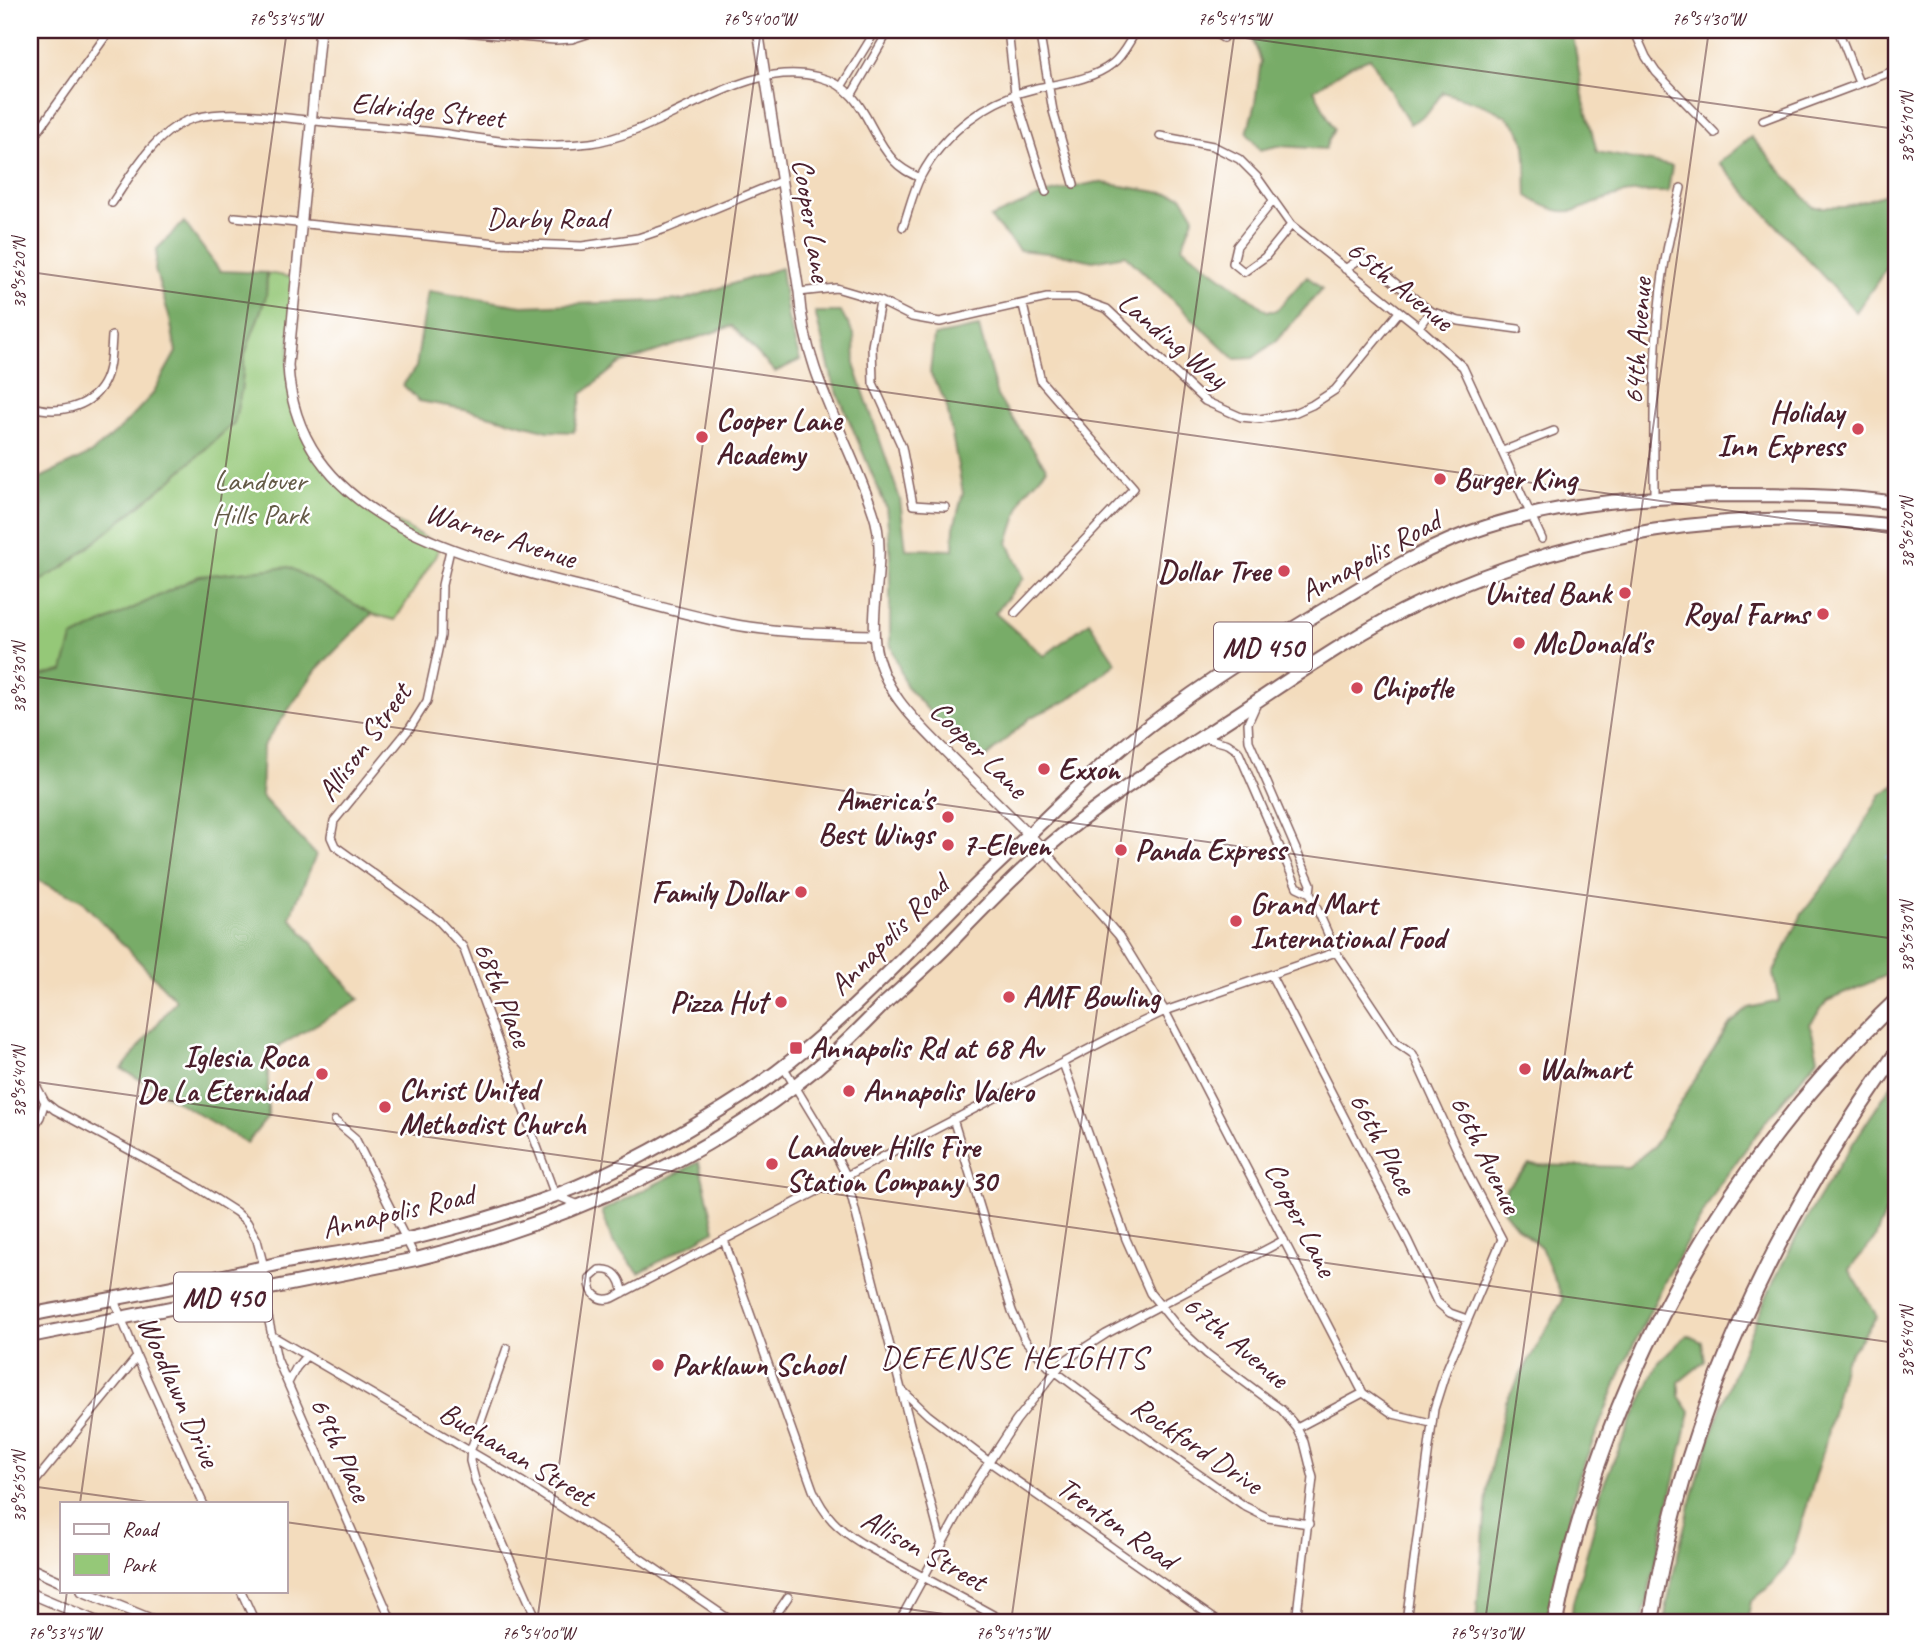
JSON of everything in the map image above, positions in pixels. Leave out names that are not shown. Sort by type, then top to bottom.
[{"type":"highway","points":[[1555,1622],[1572,1550],[1605,1445],[1635,1369],[1668,1301],[1720,1210],[1753,1162],[1827,1073],[1896,1001]]},
{"type":"highway","points":[[1651,1622],[1661,1569],[1686,1471],[1738,1328],[1777,1245],[1805,1196],[1896,1054]]},
{"type":"main road","name":"Annapolis Road","points":[[30,1315],[406,1240],[459,1226],[555,1195],[655,1148],[731,1104],[784,1068],[850,1011],[1002,860],[1150,725],[1272,641],[1409,558],[1480,529],[1532,515],[1598,503],[1654,498],[1789,496],[1896,503]]},
{"type":"main road","name":"Annapolis Road","points":[[30,1336],[416,1259],[484,1241],[629,1184],[719,1136],[795,1084],[836,1051],[1044,850],[1112,797],[1291,677],[1419,603],[1565,549],[1654,529],[1775,518],[1823,519],[1896,526]]},
{"type":"street","points":[[30,142],[110,30]]},
{"type":"street","name":"Warner Avenue","points":[[320,30],[288,365],[292,399],[301,428],[313,451],[345,489],[369,508],[422,539],[450,550],[554,580],[733,624],[874,635]]},
{"type":"street","points":[[441,30],[555,40],[572,39],[600,30]]},
{"type":"street","name":"Cooper Lane","points":[[758,30],[799,292],[800,317],[807,348],[821,389],[875,516],[878,546],[874,635],[879,663],[885,677],[903,707],[1044,850],[1119,936],[1165,1011],[1363,1393],[1393,1414],[1431,1423]]},
{"type":"street","points":[[841,87],[876,30]]},
{"type":"street","points":[[888,30],[852,94],[896,164],[920,178]]},
{"type":"street","points":[[1008,30],[1015,93],[1045,192]]},
{"type":"street","points":[[1039,30],[1053,111],[1074,184]]},
{"type":"street","points":[[904,226],[920,178],[939,149],[965,122],[998,100],[1015,93],[1099,73],[1123,53],[1137,30]]},
{"type":"street","points":[[1210,30],[1223,38]]},
{"type":"street","points":[[1634,30],[1656,72],[1715,133]]},
{"type":"street","points":[[1838,30],[1859,83]]},
{"type":"street","points":[[1763,120],[1896,70]]},
{"type":"street","name":"Eldridge Street","points":[[112,202],[157,142],[177,126],[193,118],[232,114],[564,145],[591,143],[640,129],[745,82],[765,77],[801,74],[820,77],[852,94]]},
{"type":"street","name":"65th Avenue","points":[[1160,136],[1213,146],[1239,159],[1257,177],[1291,225],[1419,327],[1463,367],[1542,539]]},
{"type":"street","name":"Darby Road","points":[[235,217],[497,243],[582,246],[638,238],[781,181]]},
{"type":"street","name":"64th Avenue","points":[[1654,498],[1655,390],[1660,303],[1664,266],[1681,188]]},
{"type":"street","points":[[1273,201],[1237,246],[1233,263],[1244,272],[1265,257],[1291,225]]},
{"type":"street","points":[[1345,268],[1360,259],[1368,261],[1430,311],[1459,321],[1518,329]]},
{"type":"street","name":"Landing Way","points":[[799,292],[836,288],[880,301],[912,317],[940,322],[1047,298],[1076,298],[1107,309],[1205,401],[1241,417],[1260,419],[1294,413],[1335,390],[1399,312]]},
{"type":"street","points":[[880,301],[872,346],[873,383],[902,447],[913,505],[945,507]]},
{"type":"street","points":[[1016,613],[1134,488],[1041,381],[1023,305]]},
{"type":"street","points":[[1419,327],[1430,311]]},
{"type":"street","points":[[30,406],[59,410],[75,407],[96,393],[103,385],[109,367],[111,336]]},
{"type":"street","points":[[1503,451],[1554,431]]},
{"type":"street","name":"Allison Street","points":[[331,837],[334,821],[410,728],[427,701],[441,636],[442,585],[450,550]]},
{"type":"street","name":"66th Avenue","points":[[1259,699],[1248,723],[1249,741],[1311,884],[1310,893],[1336,952],[1396,1042],[1413,1054],[1469,1176],[1502,1239],[1446,1371],[1431,1423],[1406,1622]]},
{"type":"street","name":"66th Avenue","points":[[1201,737],[1228,744],[1237,751],[1297,887],[1310,893]]},
{"type":"street","name":"68th Place","points":[[331,837],[335,846],[438,920],[463,947],[555,1195]]},
{"type":"street","points":[[623,1293],[619,1278],[613,1271],[599,1270],[590,1278],[592,1292],[600,1299],[614,1298],[953,1119],[1165,1011],[1336,952]]},
{"type":"street","name":"66th Place","points":[[1271,975],[1408,1239],[1437,1302],[1450,1313],[1468,1319]]},
{"type":"street","name":"67th Avenue","points":[[1063,1063],[1134,1260],[1158,1304],[1199,1347],[1269,1399],[1297,1428],[1310,1460],[1313,1478],[1296,1622]]},
{"type":"street","points":[[784,1068],[846,1175],[942,1545]]},
{"type":"street","points":[[30,1074],[45,1102],[55,1110],[189,1182],[236,1212],[253,1232],[264,1267]]},
{"type":"street","points":[[30,1133],[45,1102]]},
{"type":"street","name":"Rockford Drive","points":[[953,1119],[1017,1326],[1033,1351],[1054,1371],[1105,1409],[1257,1514],[1309,1524]]},
{"type":"street","points":[[334,1121],[355,1138],[416,1259]]},
{"type":"street","points":[[555,1195],[579,1205]]},
{"type":"street","name":"Allison Street","points":[[724,1240],[813,1490],[824,1511],[844,1532],[1006,1622]]},
{"type":"street","points":[[899,1622],[988,1461],[1054,1371],[1079,1350],[1158,1304],[1284,1240]]},
{"type":"street","name":"69th Place","points":[[264,1267],[262,1289],[275,1354],[392,1622]]},
{"type":"street","name":"Woodlawn Drive","points":[[113,1297],[203,1502]]},
{"type":"street","name":"Buchanan Street","points":[[271,1335],[471,1450],[632,1553],[733,1622]]},
{"type":"street","points":[[507,1348],[471,1450],[472,1472],[538,1622]]},
{"type":"street","points":[[288,1383],[306,1356]]},
{"type":"street","points":[[30,1488],[137,1357]]},
{"type":"street","name":"Trenton Road","points":[[901,1389],[928,1415],[988,1461],[1219,1622]]},
{"type":"street","points":[[1297,1428],[1363,1393]]},
{"type":"street","points":[[30,1568],[60,1582]]},
{"type":"street","points":[[84,1592],[158,1622]]},
{"type":"street","points":[[241,1592],[255,1622]]},
{"type":"street","points":[[30,1594],[78,1618],[98,1622]]},
{"type":"street","points":[[771,1622],[788,1597]]},
{"type":"green space","points":[[1249,30],[1572,30],[1584,102],[1597,152],[1672,166],[1668,192],[1624,194],[1577,210],[1556,210],[1543,205],[1527,196],[1525,146],[1514,124],[1493,109],[1443,92],[1427,114],[1410,124],[1370,58],[1350,66],[1314,90],[1334,129],[1325,149],[1278,146],[1260,150],[1247,133],[1255,103],[1261,61]]},
{"type":"green space","points":[[1751,137],[1813,207],[1844,207],[1896,191],[1896,255],[1856,312],[1719,163]]},
{"type":"green space","points":[[1097,182],[1182,196],[1194,216],[1182,247],[1267,311],[1276,311],[1307,276],[1322,289],[1276,341],[1253,358],[1235,359],[1125,255],[1093,261],[1019,250],[990,218],[1048,193]]},
{"type":"green space","points":[[184,222],[220,271],[267,273],[266,296],[245,354],[234,423],[171,480],[64,567],[30,587],[30,529],[43,504],[30,488],[30,483],[90,454],[119,430],[152,395],[176,352],[170,319],[155,270],[157,249]]},
{"type":"green space","points":[[781,268],[788,319],[800,360],[775,372],[732,326],[619,364],[582,394],[574,432],[548,431],[464,409],[419,401],[403,385],[416,367],[428,291],[522,306],[683,300]]},
{"type":"green space","name":"Landover Hills Park","points":[[267,273],[296,278],[288,365],[292,399],[327,469],[369,507],[440,546],[435,557],[395,620],[372,614],[289,567],[63,671],[30,678],[30,587],[171,480],[234,423],[245,354],[266,296]]},
{"type":"green space","points":[[815,312],[841,312],[854,334],[855,367],[900,499],[906,549],[953,550],[954,527],[963,493],[946,402],[930,373],[934,336],[979,327],[997,396],[1047,469],[1024,494],[1008,543],[1024,578],[995,613],[1044,656],[1089,622],[1116,663],[1069,700],[1031,717],[983,760],[940,723],[906,686],[890,643],[890,545],[886,507],[833,382]]},
{"type":"green space","points":[[289,567],[372,614],[317,669],[263,746],[261,796],[316,855],[290,917],[359,999],[268,1053],[268,1117],[247,1143],[122,1069],[176,1000],[81,900],[30,877],[30,678],[63,671],[72,638],[199,576]]},
{"type":"green space","points":[[1896,785],[1896,969],[1827,1001],[1810,1024],[1818,1058],[1767,1120],[1718,1187],[1668,1275],[1624,1364],[1578,1479],[1546,1622],[1476,1622],[1489,1474],[1506,1401],[1563,1300],[1541,1247],[1518,1228],[1503,1210],[1506,1188],[1529,1165],[1628,1167],[1653,1147],[1729,1025],[1749,1008],[1779,1001],[1773,974],[1802,914],[1844,859],[1880,795]]},
{"type":"green space","points":[[1896,1078],[1896,1194],[1874,1240],[1849,1269],[1877,1316],[1844,1362],[1823,1452],[1791,1559],[1773,1583],[1751,1602],[1747,1622],[1664,1622],[1699,1473],[1752,1329],[1808,1216]]},
{"type":"green space","points":[[699,1162],[715,1230],[639,1273],[612,1241],[602,1211]]},
{"type":"green space","points":[[1687,1335],[1702,1342],[1705,1361],[1679,1382],[1679,1396],[1690,1412],[1642,1622],[1571,1622],[1573,1602],[1601,1491],[1659,1362]]},
{"type":"waterway","points":[[1888,857],[1896,859]]},
{"type":"place","name":"Holiday Inn Express","points":[[1858,429]]},
{"type":"place","name":"Cooper Lane Academy","points":[[702,437]]},
{"type":"place","name":"Burger King","points":[[1440,479]]},
{"type":"place","name":"Dollar Tree","points":[[1284,571]]},
{"type":"place","name":"United Bank","points":[[1625,593]]},
{"type":"place","name":"Royal Farms","points":[[1823,614]]},
{"type":"place","name":"McDonald's","points":[[1519,643]]},
{"type":"place","name":"Chipotle","points":[[1357,688]]},
{"type":"place","name":"Exxon","points":[[1044,769]]},
{"type":"place","name":"America's Best Wings","points":[[948,817]]},
{"type":"place","name":"7-Eleven","points":[[948,845]]},
{"type":"place","name":"Panda Express","points":[[1121,850]]},
{"type":"place","name":"Family Dollar","points":[[801,892]]},
{"type":"place","name":"Grand Mart International Food","points":[[1236,921]]},
{"type":"place","name":"AMF Bowling","points":[[1009,997]]},
{"type":"place","name":"Pizza Hut","points":[[781,1002]]},
{"type":"place","name":"Annapolis Rd at 68 Av","points":[[796,1048]]},
{"type":"place","name":"Walmart","points":[[1525,1069]]},
{"type":"place","name":"Iglesia Roca De La Eternidad","points":[[322,1074]]},
{"type":"place","name":"Annapolis Valero","points":[[849,1091]]},
{"type":"place","name":"Christ United Methodist Church","points":[[385,1107]]},
{"type":"place","name":"Landover Hills Fire Station Company 30","points":[[772,1164]]},
{"type":"place","name":"Parklawn School","points":[[658,1365]]},
{"type":"district","name":"DEFENSE HEIGHTS","points":[[1014,1357]]}]
